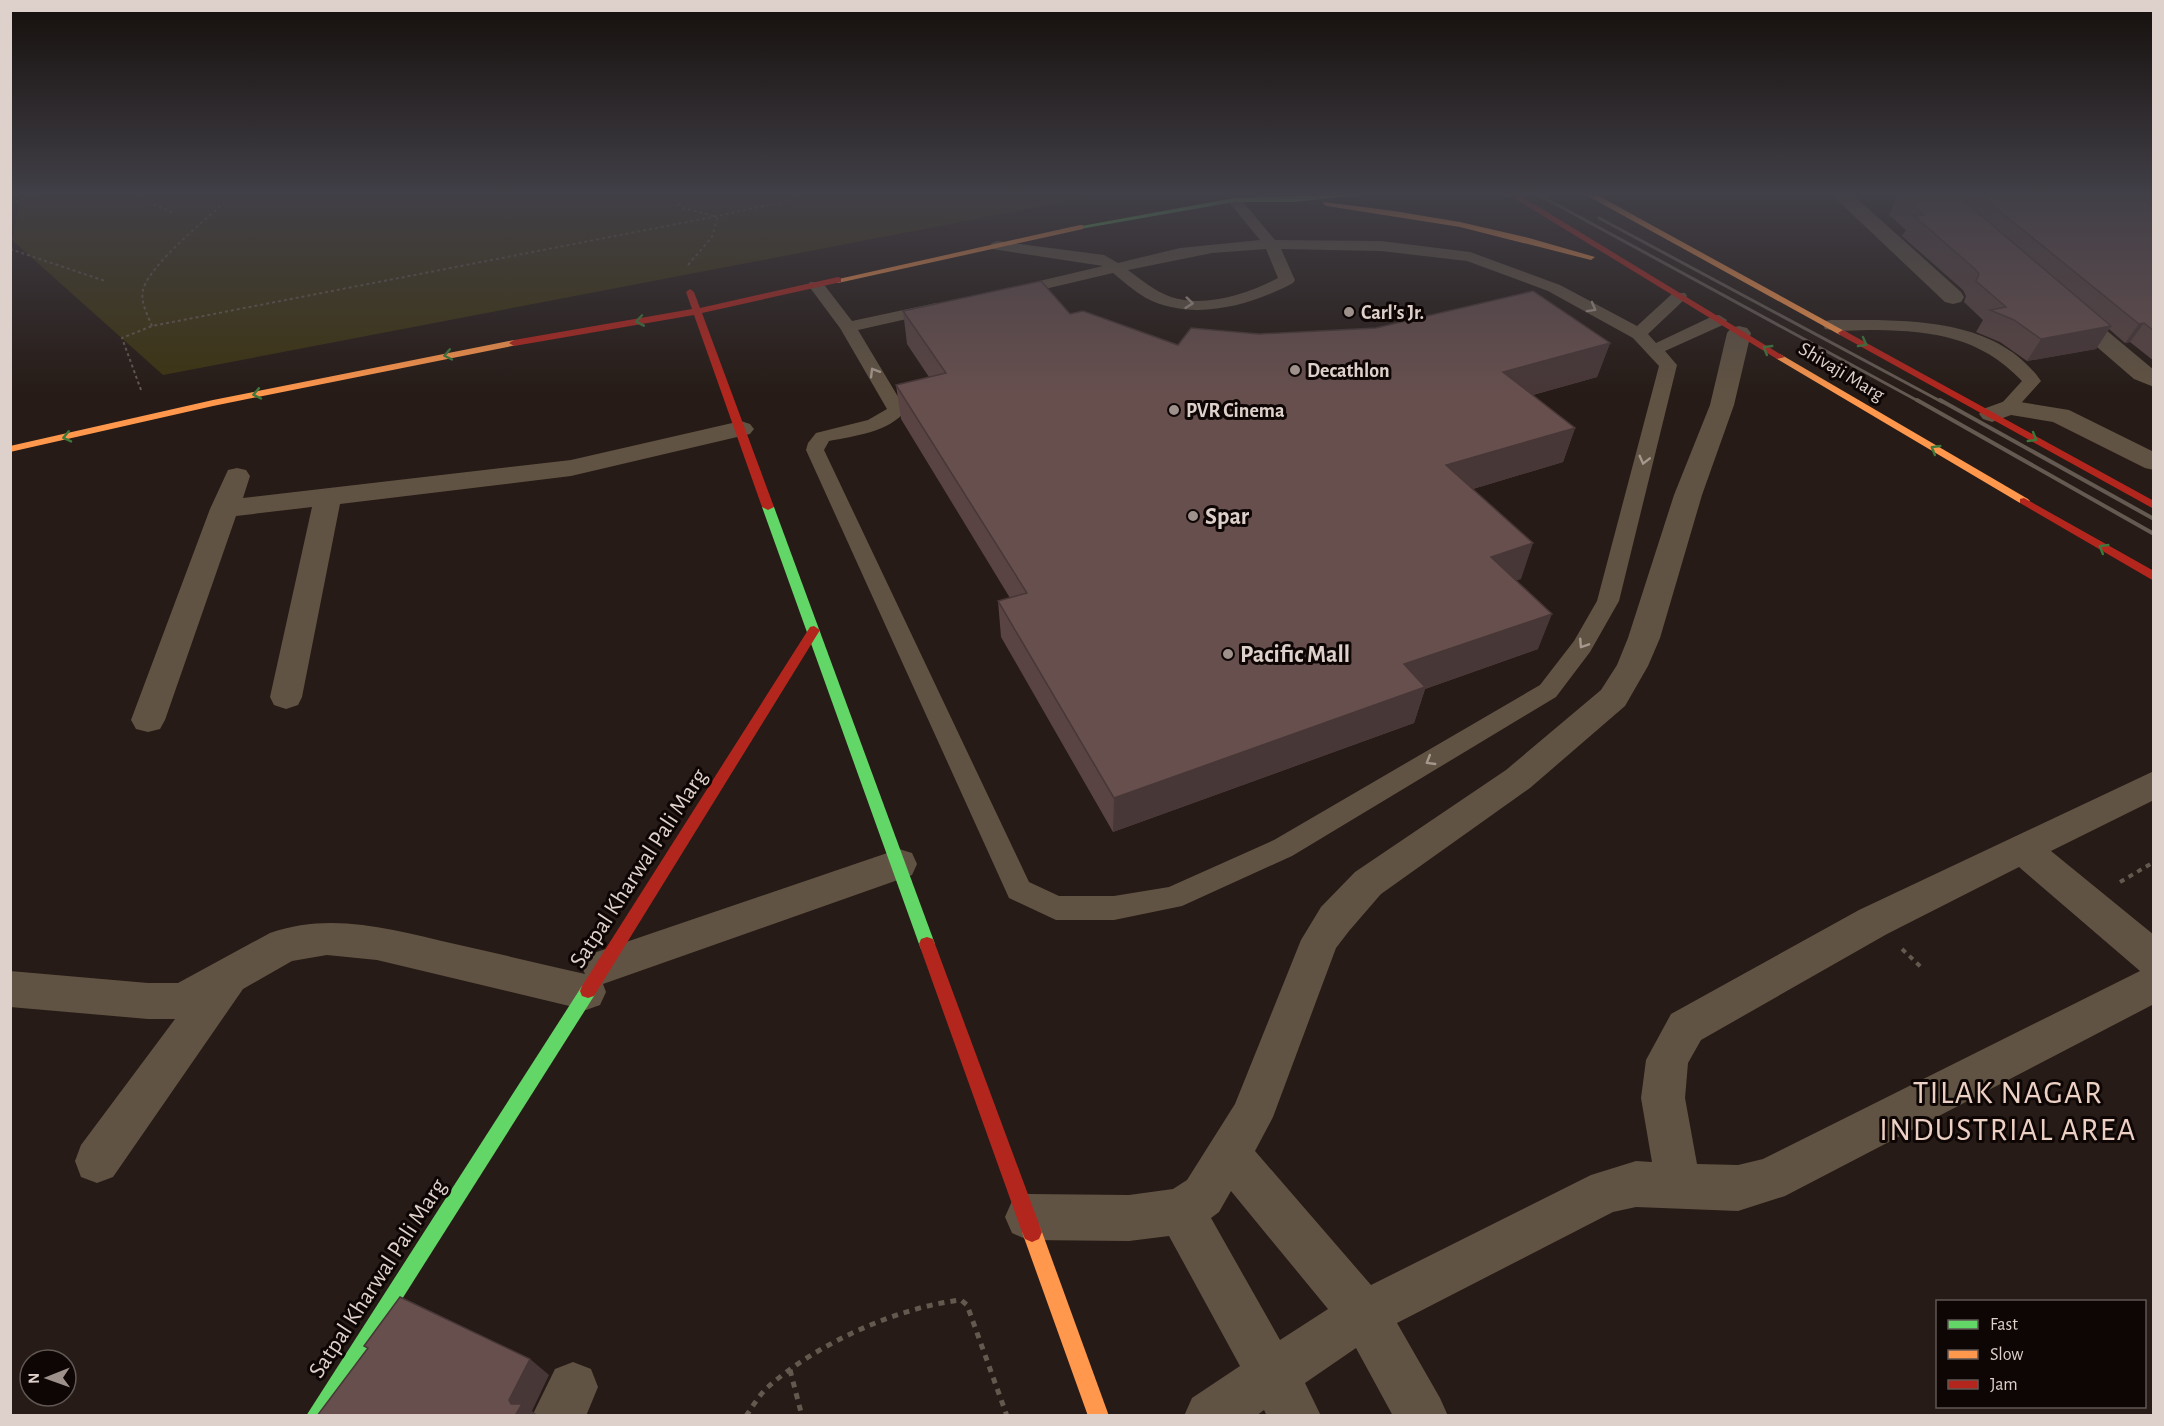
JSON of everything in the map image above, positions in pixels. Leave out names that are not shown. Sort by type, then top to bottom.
[{"type":"street","points":[[10,449],[213,403],[458,352],[698,311],[925,262]]},
{"type":"street","points":[[1608,262],[1636,270]]},
{"type":"street","name":"Shivaji Marg","points":[[1622,262],[2154,577]]},
{"type":"street","name":"Shivaji Marg","points":[[1711,262],[2000,410],[2154,506]]},
{"type":"street","points":[[1914,262],[1953,297]]},
{"type":"street","points":[[690,292],[1099,1416]]},
{"type":"street","points":[[2052,296],[2143,374],[2154,380]]},
{"type":"street","points":[[1028,1217],[1129,1218],[1181,1210],[1203,1196],[1251,1117],[1320,940],[1335,919],[1368,884],[1518,779],[1613,698],[1632,666],[1644,638],[1688,495],[1722,405],[1729,327]]},
{"type":"street","points":[[2000,410],[2060,415],[2149,457]]},
{"type":"street","points":[[224,509],[571,468],[741,429]]},
{"type":"street","points":[[148,720],[237,476]]},
{"type":"street","points":[[286,697],[328,496]]},
{"type":"street","name":"Satpal Kharwal Pali Marg","points":[[316,1416],[670,863],[814,630]]},
{"type":"street","points":[[1679,1185],[1663,1098],[1667,1060],[1686,1027],[1873,922],[2154,784]]},
{"type":"street","points":[[2023,849],[2154,959]]},
{"type":"street","points":[[10,989],[166,1002],[188,999],[284,945],[314,939],[348,939],[377,943],[594,980],[899,864]]},
{"type":"street","points":[[97,1161],[232,973]]},
{"type":"street","points":[[1210,1416],[1273,1372],[1364,1314],[1607,1191],[1636,1184],[1738,1188],[1769,1180],[2154,984]]},
{"type":"street","points":[[1230,1155],[1364,1314],[1422,1416]]},
{"type":"street","points":[[1181,1210],[1273,1372],[1295,1416]]},
{"type":"lane","points":[[1107,262],[1119,268],[1154,296],[1191,305],[1209,304],[1254,295],[1287,280],[1279,262]]},
{"type":"lane","points":[[995,296],[1145,262]]},
{"type":"lane","points":[[816,285],[848,327],[897,410],[894,416],[883,421],[823,437],[817,443],[815,450],[1018,890],[1056,908],[1114,908],[1172,898],[1283,848],[1548,691],[1582,646],[1608,601],[1668,365],[1639,333],[1554,288],[1482,262]]},
{"type":"lane","points":[[1639,333],[1679,296]]},
{"type":"lane","points":[[848,327],[949,305]]},
{"type":"lane","points":[[1832,325],[1938,328],[1965,334],[2021,366],[2032,381],[2000,410]]},
{"type":"lane","points":[[1654,350],[1729,327]]},
{"type":"path","points":[[47,262],[105,281]]},
{"type":"path","points":[[152,326],[144,305],[143,289],[164,262]]},
{"type":"path","points":[[144,397],[122,338],[152,326],[484,262]]},
{"type":"path","points":[[690,292],[685,278],[686,269],[692,262]]},
{"type":"path","points":[[2127,890],[2118,883],[2154,862]]},
{"type":"path","points":[[746,1416],[768,1387],[790,1370],[896,1314],[950,1300],[961,1300],[967,1305],[1007,1416]]},
{"type":"path","points":[[790,1370],[802,1416]]},
{"type":"shaded area","points":[[36,262],[755,262],[163,375]]},
{"type":"building","points":[[1966,262],[2035,262],[2111,326],[2041,339],[2014,320],[1990,310],[2006,307],[1976,281],[1979,274]]},
{"type":"building","points":[[2062,262],[2154,262],[2154,331],[2144,323],[2139,324]]},
{"type":"building","points":[[1041,281],[1070,314],[1083,311],[1178,345],[1191,328],[1259,334],[1376,328],[1533,291],[1610,343],[1503,372],[1575,428],[1446,465],[1533,543],[1491,557],[1552,614],[1404,664],[1425,687],[1114,798],[998,601],[1027,593],[896,385],[946,373],[903,311]]},
{"type":"building","points":[[400,1297],[530,1359],[509,1400],[511,1404],[522,1404],[515,1416],[317,1416],[368,1348],[364,1346]]},
{"type":"railway","points":[[1661,262],[1920,402]]},
{"type":"railway","points":[[1680,262],[1942,402]]},
{"type":"railway","points":[[1917,400],[2154,534]]},
{"type":"railway","points":[[1940,400],[2154,519]]},
{"type":"traffic: fast","points":[[768,507],[927,944]]},
{"type":"traffic: fast","points":[[316,1416],[588,991]]},
{"type":"traffic: slow","points":[[838,280],[922,262]]},
{"type":"traffic: slow","points":[[1712,262],[1843,333]]},
{"type":"traffic: slow","points":[[10,449],[213,403],[514,343]]},
{"type":"traffic: slow","points":[[1780,357],[2024,501]]},
{"type":"traffic: slow","points":[[1032,1232],[1099,1416]]},
{"type":"traffic: jam","points":[[1623,262],[1780,357]]},
{"type":"traffic: jam","points":[[514,343],[698,311],[838,280]]},
{"type":"traffic: jam","points":[[690,292],[768,507]]},
{"type":"traffic: jam","points":[[1843,333],[2154,506]]},
{"type":"traffic: jam","points":[[2024,501],[2154,577]]},
{"type":"traffic: jam","points":[[588,991],[814,630]]},
{"type":"traffic: jam","points":[[927,944],[1032,1232]]},
{"type":"place","name":"Carl's Jr.","points":[[1349,312]]},
{"type":"place","name":"Decathlon","points":[[1295,370]]},
{"type":"place","name":"PVR Cinema","points":[[1174,410]]},
{"type":"place","name":"Spar","points":[[1193,516]]},
{"type":"place","name":"Pacific Mall","points":[[1228,654]]},
{"type":"district","name":"TILAK NAGAR INDUSTRIAL AREA","points":[[2008,1110]]}]
